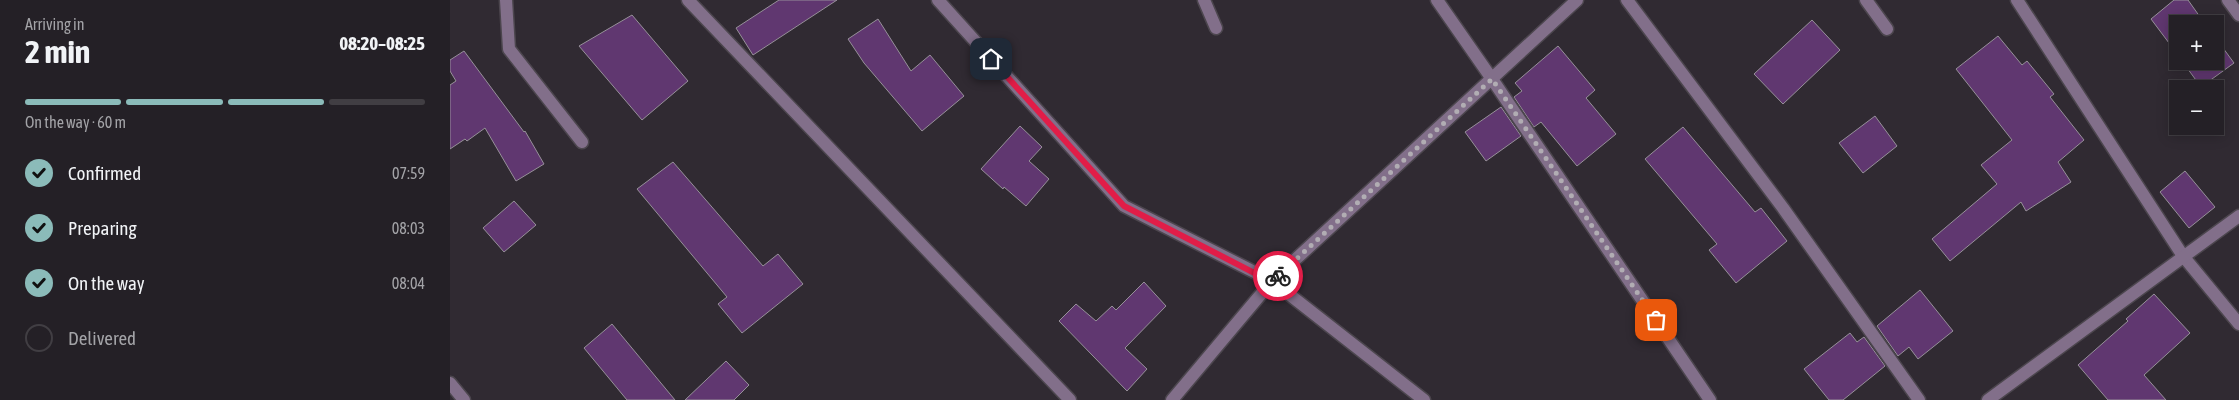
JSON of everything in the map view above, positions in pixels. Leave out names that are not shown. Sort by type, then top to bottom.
[{"type":"street","points":[[506,0],[509,49],[582,142]]},
{"type":"street","points":[[688,0],[1070,400]]},
{"type":"street","points":[[938,0],[1124,206],[1272,282],[1424,400]]},
{"type":"street","points":[[1204,0],[1216,28]]},
{"type":"street","points":[[1436,0],[1492,79],[1710,400]]},
{"type":"street","points":[[1172,400],[1272,282],[1577,0]]},
{"type":"street","points":[[1627,0],[1783,208],[1919,400]]},
{"type":"street","points":[[1866,0],[1887,29]]},
{"type":"street","points":[[2017,0],[2183,256],[2239,324]]},
{"type":"street","points":[[2228,0],[2239,15]]},
{"type":"street","points":[[1988,400],[2239,216]]},
{"type":"street","points":[[450,383],[464,400]]},
{"type":"building","points":[[779,0],[837,0],[753,55],[736,28]]},
{"type":"building","points":[[2174,0],[2188,0],[2199,15],[2169,15],[2169,43],[2151,19]]},
{"type":"building","points":[[632,15],[688,81],[642,120],[579,46]]},
{"type":"building","points":[[878,19],[911,71],[930,55],[964,96],[922,131],[864,63],[848,39]]},
{"type":"building","points":[[1812,20],[1840,50],[1783,104],[1754,74]]},
{"type":"building","points":[[1998,36],[2022,65],[2027,61],[2054,94],[2050,97],[2084,140],[2058,162],[2071,182],[2026,211],[2021,202],[1950,261],[1932,239],[1997,184],[1981,165],[2012,140],[1956,69]]},
{"type":"building","points":[[1558,46],[1595,90],[1586,98],[1616,134],[1577,166],[1541,122],[1534,127],[1514,97],[1522,91],[1515,83]]},
{"type":"building","points":[[2224,49],[2234,63],[2211,80],[2196,80],[2189,70],[2224,70]]},
{"type":"building","points":[[464,51],[525,131],[544,164],[516,181],[485,128],[467,141],[465,139],[450,149],[450,85],[456,81],[450,71],[450,60]]},
{"type":"building","points":[[1501,107],[1521,136],[1486,161],[1465,132]]},
{"type":"building","points":[[1875,116],[1897,146],[1863,173],[1839,143]]},
{"type":"building","points":[[1020,126],[1042,147],[1029,161],[1049,179],[1026,206],[981,169]]},
{"type":"building","points":[[1683,127],[1755,212],[1761,208],[1787,241],[1736,283],[1709,250],[1717,244],[1645,159]]},
{"type":"building","points":[[673,162],[763,266],[778,254],[803,284],[742,333],[718,304],[727,297],[637,189]]},
{"type":"building","points":[[2185,171],[2215,207],[2189,228],[2160,192]]},
{"type":"building","points":[[514,201],[536,225],[504,252],[483,228]]},
{"type":"building","points":[[1144,282],[1166,306],[1125,348],[1147,369],[1127,391],[1059,321],[1076,304],[1096,321],[1112,306],[1116,310]]},
{"type":"building","points":[[1920,290],[1953,331],[1918,359],[1909,347],[1898,356],[1877,326]]},
{"type":"building","points":[[2154,294],[2190,333],[2144,375],[2166,400],[2108,400],[2078,365],[2128,321],[2126,319]]},
{"type":"building","points":[[612,324],[675,400],[627,400],[584,348]]},
{"type":"building","points":[[1850,333],[1857,342],[1864,337],[1885,366],[1843,400],[1829,400],[1804,369]]},
{"type":"building","points":[[726,361],[749,385],[734,400],[685,400]]},
{"type":"way so far","points":[[1278,276],[1492,79],[1656,320]]},
{"type":"route","points":[[991,59],[1124,206],[1272,282],[1278,276]]}]
